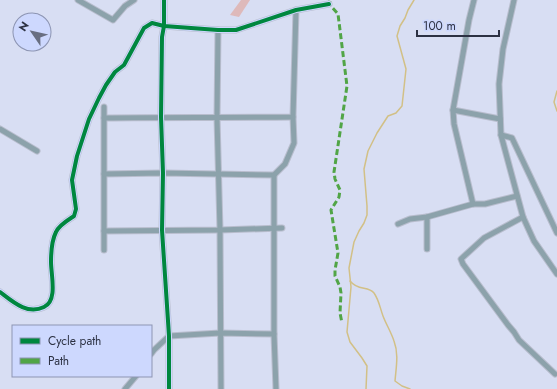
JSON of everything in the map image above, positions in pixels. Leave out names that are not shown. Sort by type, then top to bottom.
[{"type":"street","points":[[78,0],[113,20],[125,6],[134,0]]},
{"type":"street","points":[[164,0],[161,117],[163,173],[162,230],[169,336],[169,389]]},
{"type":"street","points":[[473,204],[454,124],[453,110],[474,0]]},
{"type":"street","points":[[514,0],[503,49],[499,84],[501,135],[523,217],[534,241],[557,274]]},
{"type":"street","points":[[0,292],[18,305],[31,310],[40,309],[51,303],[53,287],[51,262],[53,240],[56,230],[74,216],[76,209],[72,180],[77,156],[89,119],[98,98],[115,72],[124,65],[144,28],[152,23],[164,26],[236,30],[296,10],[329,4]]},
{"type":"street","points":[[104,174],[163,173],[274,175],[286,164],[294,143],[293,117],[296,10]]},
{"type":"street","points":[[218,30],[217,118],[220,230],[221,389]]},
{"type":"street","points":[[104,107],[104,250]]},
{"type":"street","points":[[453,110],[500,119]]},
{"type":"street","points":[[104,118],[293,117]]},
{"type":"street","points":[[0,129],[37,151]]},
{"type":"street","points":[[501,135],[512,138],[557,233]]},
{"type":"street","points":[[274,175],[274,334],[276,389]]},
{"type":"street","points":[[398,224],[410,219],[473,204],[485,204],[517,196]]},
{"type":"street","points":[[427,216],[427,248]]},
{"type":"street","points":[[523,217],[484,238],[461,259],[463,264],[519,340],[555,374]]},
{"type":"street","points":[[104,232],[282,228]]},
{"type":"street","points":[[152,353],[169,336],[220,333],[274,334]]},
{"type":"street","points":[[125,389],[135,377]]},
{"type":"shaded area","points":[[241,0],[250,0],[239,17],[230,15]]},
{"type":"waterway","points":[[366,389],[367,366],[350,342],[347,332],[351,287],[349,268],[354,242],[367,215],[364,169],[368,151],[388,116],[396,113],[402,106],[406,69],[397,36],[400,26],[414,0]]},
{"type":"waterway","points":[[557,91],[554,102],[557,111]]},
{"type":"waterway","points":[[350,281],[356,286],[372,291],[376,296],[396,346],[397,361],[395,381],[410,389]]},
{"type":"marked path","points":[[330,1],[329,4],[338,14],[347,86],[334,172],[335,179],[340,190],[339,197],[331,210],[338,253],[335,276],[341,293],[340,313],[342,323]]},
{"type":"cycle path","points":[[164,0],[161,117],[163,173],[162,230],[169,336],[169,389]]},
{"type":"cycle path","points":[[0,292],[20,306],[32,309],[44,307],[51,299],[53,287],[51,262],[53,242],[59,227],[74,216],[76,209],[72,180],[77,156],[89,119],[106,85],[115,72],[124,65],[144,28],[152,23],[164,26],[236,30],[296,10],[329,4]]}]
